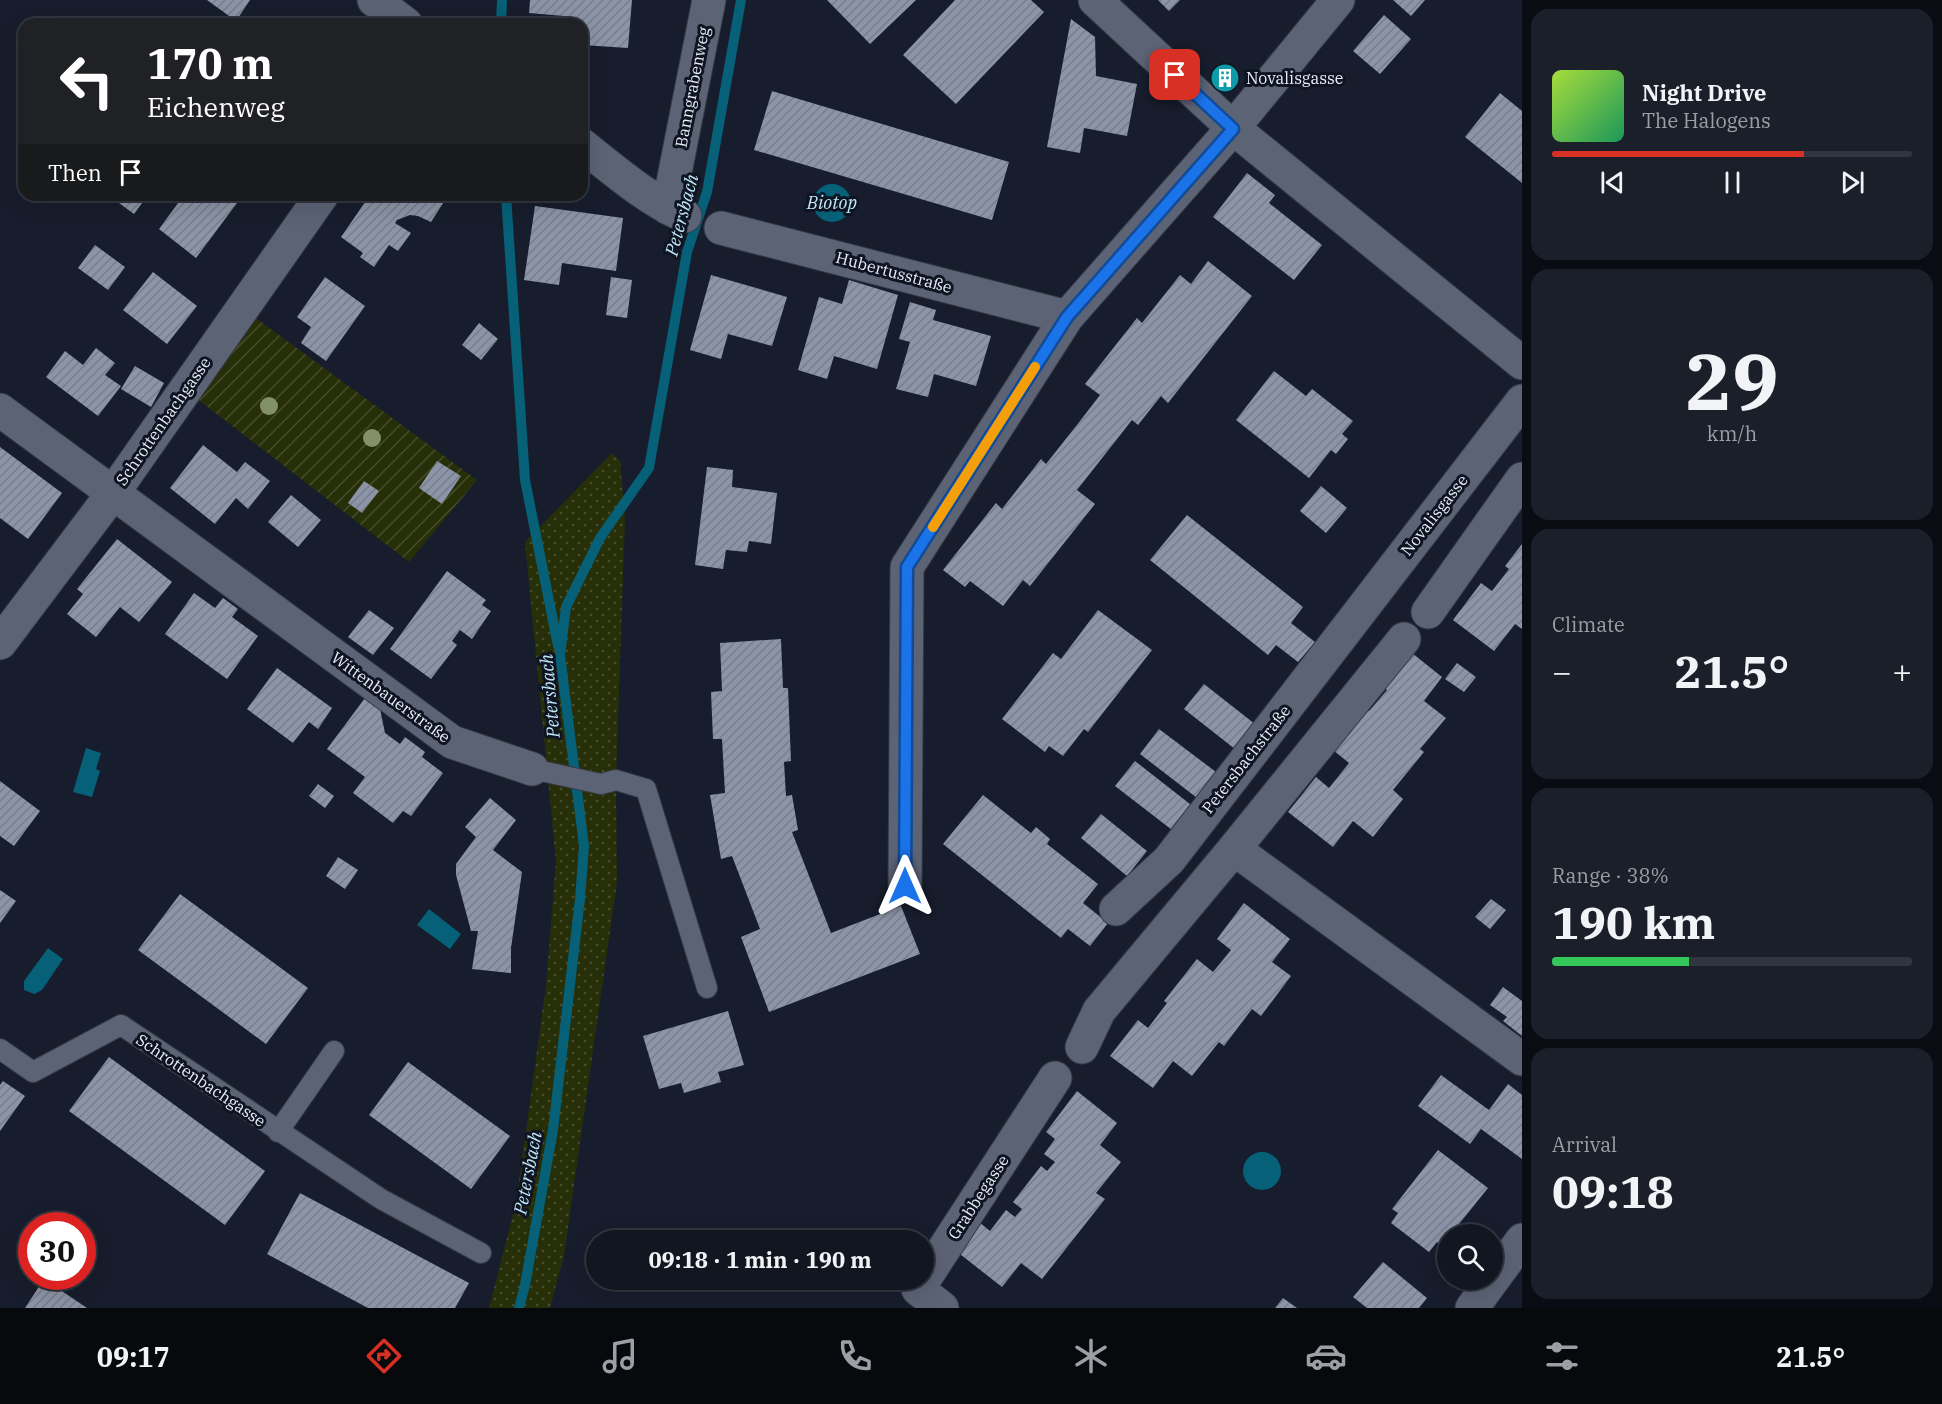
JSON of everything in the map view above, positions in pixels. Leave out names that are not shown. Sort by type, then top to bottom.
[{"type":"street","points":[[374,0],[398,18]]},
{"type":"street","name":"Banngrabenweg","points":[[588,151],[645,194],[677,212],[709,0]]},
{"type":"street","points":[[1095,0],[1233,129],[1522,363]]},
{"type":"street","points":[[905,886],[907,567],[1067,317],[1233,129],[1338,0]]},
{"type":"street","name":"Schrottenbachgasse","points":[[0,643],[112,493],[318,201]]},
{"type":"street","name":"Hubertusstraße","points":[[721,228],[1067,317]]},
{"type":"street","name":"Novalisgasse","points":[[1368,601],[1522,401]]},
{"type":"street","name":"Wittenbauerstraße","points":[[0,410],[452,742],[532,769]]},
{"type":"street","points":[[1428,612],[1522,479]]},
{"type":"street","name":"Petersbachstraße","points":[[1116,909],[1169,860],[1368,601]]},
{"type":"street","points":[[1082,1047],[1099,1011],[1404,639]]},
{"type":"street","points":[[1234,849],[1522,1059]]},
{"type":"street","name":"Grabbegasse","points":[[942,1308],[918,1289],[1055,1078]]},
{"type":"street","points":[[1472,1308],[1522,1240]]},
{"type":"lane","name":"Wittenbauerstraße","points":[[532,769],[602,784],[616,780],[646,789],[707,988]]},
{"type":"lane","name":"Schrottenbachgasse","points":[[0,1049],[33,1072],[121,1025],[381,1199],[481,1253]]},
{"type":"lane","name":"Schrottenbachgasse","points":[[278,1132],[334,1051]]},
{"type":"green space","points":[[253,316],[477,480],[409,562],[192,395]]},
{"type":"green space","points":[[612,453],[620,461],[625,519],[616,780],[617,882],[564,1255],[550,1308],[489,1308],[516,1203],[546,986],[556,861],[525,542]]},
{"type":"water","name":"Biotop","points":[[832,184],[845,190],[851,203],[845,216],[832,222],[819,216],[813,203],[819,190]]},
{"type":"water","points":[[86,748],[101,753],[96,769],[100,771],[92,797],[73,792]]},
{"type":"water","points":[[429,909],[461,934],[450,949],[417,925]]},
{"type":"water","points":[[48,948],[63,959],[42,990],[34,994],[24,990],[24,981]]},
{"type":"water","points":[[1262,1152],[1276,1157],[1281,1171],[1276,1185],[1262,1190],[1248,1185],[1243,1171],[1248,1157]]},
{"type":"building","points":[[207,0],[250,0],[238,18],[232,18]]},
{"type":"building","points":[[530,0],[632,0],[628,48],[588,45],[588,18],[564,18],[564,16],[529,13]]},
{"type":"building","points":[[827,0],[916,0],[870,44]]},
{"type":"building","points":[[955,0],[1031,0],[1044,12],[956,104],[903,55]]},
{"type":"building","points":[[1158,0],[1180,0],[1169,11]]},
{"type":"building","points":[[1393,0],[1425,0],[1411,16]]},
{"type":"building","points":[[1384,15],[1411,39],[1380,74],[1353,51]]},
{"type":"building","points":[[1071,19],[1095,37],[1096,76],[1137,84],[1127,136],[1084,128],[1080,153],[1047,147]]},
{"type":"building","name":"Novalisgasse","points":[[1224,67],[1236,77],[1226,89],[1213,78]]},
{"type":"building","points":[[772,91],[1009,162],[992,220],[754,150]]},
{"type":"building","points":[[1500,93],[1522,111],[1522,183],[1465,137]]},
{"type":"building","points":[[1247,173],[1275,195],[1269,203],[1322,245],[1294,280],[1213,217]]},
{"type":"building","points":[[116,201],[144,201],[134,214]]},
{"type":"building","points":[[180,201],[239,201],[196,258],[159,229]]},
{"type":"building","points":[[366,201],[444,201],[431,222],[410,215],[397,220],[395,223],[411,233],[398,251],[389,245],[374,267],[360,257],[363,253],[341,237]]},
{"type":"building","points":[[535,206],[623,218],[616,271],[562,263],[559,285],[524,280]]},
{"type":"building","points":[[95,245],[125,267],[108,290],[78,268]]},
{"type":"building","points":[[1208,261],[1252,296],[1168,403],[1161,396],[1138,425],[1132,420],[1077,490],[1095,504],[1030,586],[1023,580],[1003,606],[970,581],[965,587],[943,570],[996,503],[1002,509],[1041,459],[1046,464],[1080,421],[1100,395],[1085,384],[1137,318],[1142,323],[1180,275],[1191,284]]},
{"type":"building","points":[[153,272],[197,306],[167,344],[123,310]]},
{"type":"building","points":[[711,275],[787,297],[772,346],[728,334],[721,359],[690,350]]},
{"type":"building","points":[[325,277],[365,306],[326,361],[301,343],[311,327],[297,317]]},
{"type":"building","points":[[611,277],[632,280],[627,318],[606,315]]},
{"type":"building","points":[[849,280],[898,295],[877,369],[834,356],[827,379],[798,370],[819,297],[842,304]]},
{"type":"building","points":[[910,302],[936,310],[933,320],[991,336],[976,386],[934,374],[928,397],[896,389],[910,342],[899,339]]},
{"type":"building","points":[[479,323],[498,339],[481,360],[462,345]]},
{"type":"building","points":[[96,348],[115,363],[105,375],[121,386],[98,416],[46,377],[65,351],[83,365]]},
{"type":"building","points":[[135,366],[164,383],[151,407],[121,389]]},
{"type":"building","points":[[1274,371],[1306,396],[1312,389],[1353,421],[1342,434],[1348,439],[1336,454],[1331,450],[1309,478],[1236,420]]},
{"type":"building","points":[[203,445],[237,472],[245,462],[270,481],[248,509],[236,498],[215,524],[170,488]]},
{"type":"building","points":[[0,447],[62,493],[28,539],[0,518]]},
{"type":"building","points":[[437,461],[461,476],[442,504],[419,488]]},
{"type":"building","points":[[707,467],[733,470],[732,487],[777,493],[771,544],[749,541],[747,552],[726,550],[723,569],[695,565]]},
{"type":"building","points":[[364,481],[379,491],[362,513],[348,503]]},
{"type":"building","points":[[1321,486],[1347,508],[1326,533],[1300,511]]},
{"type":"building","points":[[291,495],[321,520],[298,547],[268,522]]},
{"type":"building","points":[[1187,515],[1303,607],[1291,623],[1315,642],[1298,662],[1276,645],[1268,655],[1150,560]]},
{"type":"building","points":[[117,539],[172,582],[139,622],[120,607],[96,637],[67,614],[83,594],[77,589]]},
{"type":"building","points":[[1522,544],[1522,629],[1515,624],[1494,651],[1453,620],[1481,583],[1492,591],[1509,569],[1505,566]]},
{"type":"building","points":[[447,571],[486,600],[482,605],[491,611],[472,639],[460,630],[452,641],[457,645],[431,679],[390,649]]},
{"type":"building","points":[[194,593],[215,608],[223,598],[238,609],[232,617],[258,636],[227,679],[165,634]]},
{"type":"building","points":[[369,610],[394,628],[373,655],[348,637]]},
{"type":"building","points":[[1098,610],[1152,650],[1088,732],[1084,729],[1063,756],[1049,746],[1045,752],[1002,719],[1053,653],[1061,659]]},
{"type":"building","points":[[781,639],[783,688],[788,688],[791,761],[784,762],[786,796],[792,795],[798,830],[792,832],[831,933],[901,906],[920,954],[769,1012],[741,937],[760,929],[732,856],[721,859],[710,795],[725,793],[722,739],[713,739],[711,692],[722,691],[720,643]]},
{"type":"building","points":[[1407,649],[1442,677],[1424,701],[1446,718],[1420,749],[1424,752],[1393,790],[1403,799],[1373,837],[1353,821],[1333,847],[1288,812],[1316,777],[1329,788],[1349,763],[1333,750],[1366,709],[1369,711],[1387,690],[1379,684]]},
{"type":"building","points":[[1457,663],[1476,677],[1464,692],[1445,679]]},
{"type":"building","points":[[277,668],[332,708],[318,729],[309,722],[293,743],[247,709]]},
{"type":"building","points":[[1204,684],[1260,728],[1240,753],[1184,709]]},
{"type":"building","points":[[365,698],[380,709],[385,733],[400,744],[405,737],[425,752],[422,757],[443,773],[411,816],[403,811],[393,823],[353,793],[365,777],[327,749]]},
{"type":"building","points":[[1159,729],[1220,775],[1201,801],[1140,754]]},
{"type":"building","points":[[1135,761],[1195,808],[1176,833],[1115,786]]},
{"type":"building","points":[[0,781],[40,811],[14,846],[0,836]]},
{"type":"building","points":[[318,784],[334,796],[325,808],[309,796]]},
{"type":"building","points":[[983,795],[1031,833],[1036,827],[1050,839],[1047,844],[1098,884],[1083,903],[1108,923],[1090,946],[1068,929],[1061,938],[943,844]]},
{"type":"building","points":[[490,798],[516,820],[493,850],[522,872],[511,948],[511,973],[472,969],[478,931],[471,931],[456,875],[456,864],[476,837],[465,827]]},
{"type":"building","points":[[1101,814],[1147,851],[1127,876],[1081,838]]},
{"type":"building","points":[[338,857],[358,870],[345,889],[326,876]]},
{"type":"building","points":[[0,890],[16,901],[0,923]]},
{"type":"building","points":[[180,894],[308,988],[266,1044],[138,950]]},
{"type":"building","points":[[1491,899],[1506,910],[1490,929],[1475,917]]},
{"type":"building","points":[[1244,903],[1290,939],[1272,962],[1291,976],[1261,1016],[1252,1009],[1224,1046],[1219,1042],[1192,1076],[1173,1061],[1153,1088],[1110,1056],[1138,1020],[1148,1028],[1167,1003],[1164,1001],[1197,959],[1213,972],[1231,950],[1217,939]]},
{"type":"building","points":[[1503,987],[1522,1001],[1522,1036],[1503,1021],[1507,1017],[1490,1005]]},
{"type":"building","points":[[728,1011],[744,1065],[718,1072],[721,1082],[684,1093],[681,1083],[659,1089],[643,1036]]},
{"type":"building","points":[[109,1057],[265,1171],[225,1225],[69,1111]]},
{"type":"building","points":[[408,1062],[510,1136],[471,1189],[369,1115]]},
{"type":"building","points":[[1441,1075],[1489,1110],[1508,1084],[1522,1095],[1522,1159],[1481,1129],[1470,1144],[1418,1106]]},
{"type":"building","points":[[3,1081],[25,1096],[0,1131],[0,1085]]},
{"type":"building","points":[[1077,1091],[1117,1123],[1100,1145],[1121,1162],[1096,1193],[1105,1199],[1042,1279],[1021,1263],[1002,1287],[956,1251],[979,1222],[990,1231],[1006,1210],[1015,1217],[1022,1209],[1013,1202],[1041,1166],[1047,1171],[1055,1162],[1044,1154],[1055,1139],[1046,1132]]},
{"type":"building","points":[[1438,1150],[1488,1188],[1459,1224],[1437,1224],[1437,1242],[1429,1252],[1391,1223],[1398,1213],[1392,1209]]},
{"type":"building","points":[[300,1193],[469,1283],[455,1308],[368,1308],[267,1254]]},
{"type":"building","points":[[1383,1262],[1427,1298],[1419,1308],[1367,1308],[1353,1297]]},
{"type":"building","points":[[37,1290],[60,1290],[87,1308],[25,1308]]},
{"type":"building","points":[[1283,1298],[1297,1308],[1275,1308]]},
{"type":"waterway","points":[[501,18],[502,0]]},
{"type":"waterway","name":"Petersbach","points":[[519,1308],[553,1130],[584,846],[560,655],[566,607],[600,538],[649,468],[687,252],[707,192],[741,0]]},
{"type":"waterway","points":[[506,201],[525,480],[558,646]]},
{"type":"slow traffic","points":[[933,527],[1035,367]]},
{"type":"place","name":"Novalisgasse","points":[[1225,78]]},
{"type":"route","points":[[905,886],[907,567],[1067,317],[1233,129],[1175,75]]}]
